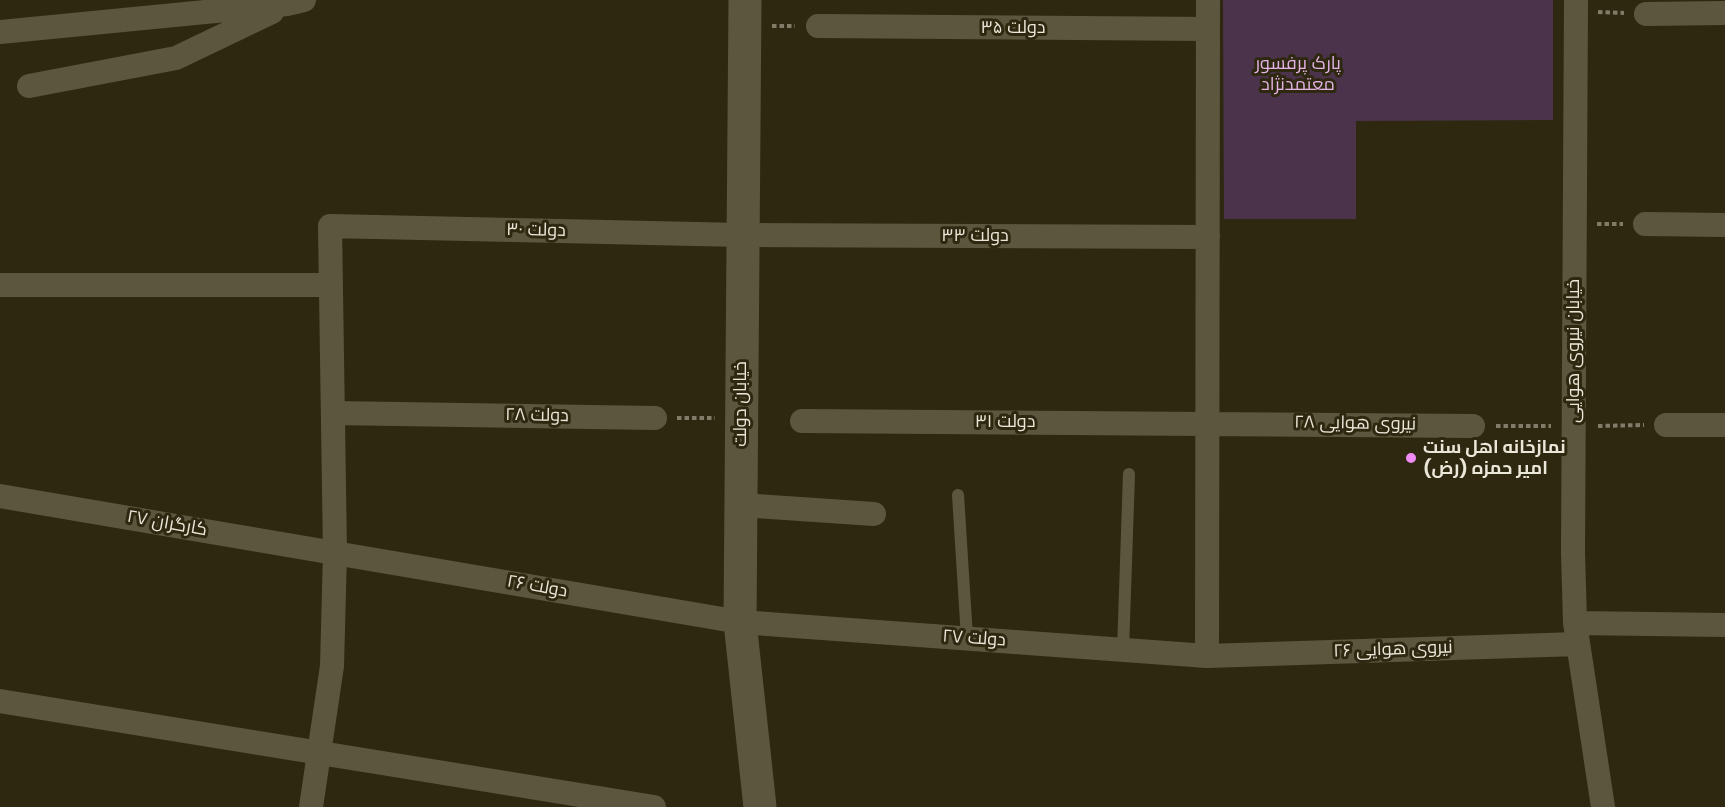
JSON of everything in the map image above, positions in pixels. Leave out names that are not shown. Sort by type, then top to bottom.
[{"type":"street","points":[[1207,656],[1209,0]]},
{"type":"street","points":[[0,32],[296,2]]},
{"type":"street","points":[[29,86],[176,58],[296,2]]},
{"type":"street","name":"خیابان نیروی هوایی","points":[[1576,5],[1573,552],[1576,634],[1603,807]]},
{"type":"street","name":"خیابان دولت","points":[[745,13],[740,622],[760,807]]},
{"type":"street","points":[[1646,14],[1725,13]]},
{"type":"street","name":"دولت ۳۵","points":[[818,26],[1208,29]]},
{"type":"street","points":[[1645,224],[1725,225]]},
{"type":"street","name":"دولت ۳۰","points":[[331,285],[330,226],[742,235]]},
{"type":"street","name":"دولت ۳۳","points":[[742,235],[1208,237]]},
{"type":"street","points":[[0,285],[331,285],[335,553],[332,666],[311,807]]},
{"type":"street","name":"دولت ۲۸","points":[[333,413],[655,418]]},
{"type":"street","name":"دولت ۳۱","points":[[802,420],[1208,423]]},
{"type":"street","name":"نیروی هوایی ۲۸","points":[[1208,423],[1473,426]]},
{"type":"street","points":[[1666,425],[1725,425]]},
{"type":"street","name":"کارگران ۲۷","points":[[0,496],[335,553]]},
{"type":"street","points":[[741,505],[873,514]]},
{"type":"street","name":"دولت ۲۶","points":[[335,553],[740,622]]},
{"type":"street","name":"دولت ۲۷","points":[[740,622],[1207,656]]},
{"type":"street","name":"نیروی هوایی ۲۶","points":[[1207,656],[1725,625]]},
{"type":"street","points":[[0,701],[654,807]]},
{"type":"lane","points":[[1123,650],[1129,474]]},
{"type":"lane","points":[[958,495],[967,638]]},
{"type":"path","points":[[1576,5],[1646,14]]},
{"type":"path","points":[[745,13],[818,26]]},
{"type":"path","points":[[1575,223],[1645,224]]},
{"type":"path","points":[[655,418],[741,418]]},
{"type":"path","points":[[1473,426],[1666,425]]},
{"type":"green space","name":"پارک پرفسور معتمدنژاد","points":[[1223,0],[1553,0],[1553,120],[1356,121],[1356,219],[1224,219]]},
{"type":"place","name":"نمازخانه اهل سنت امیر حمزه (رض)","points":[[1411,458]]}]
